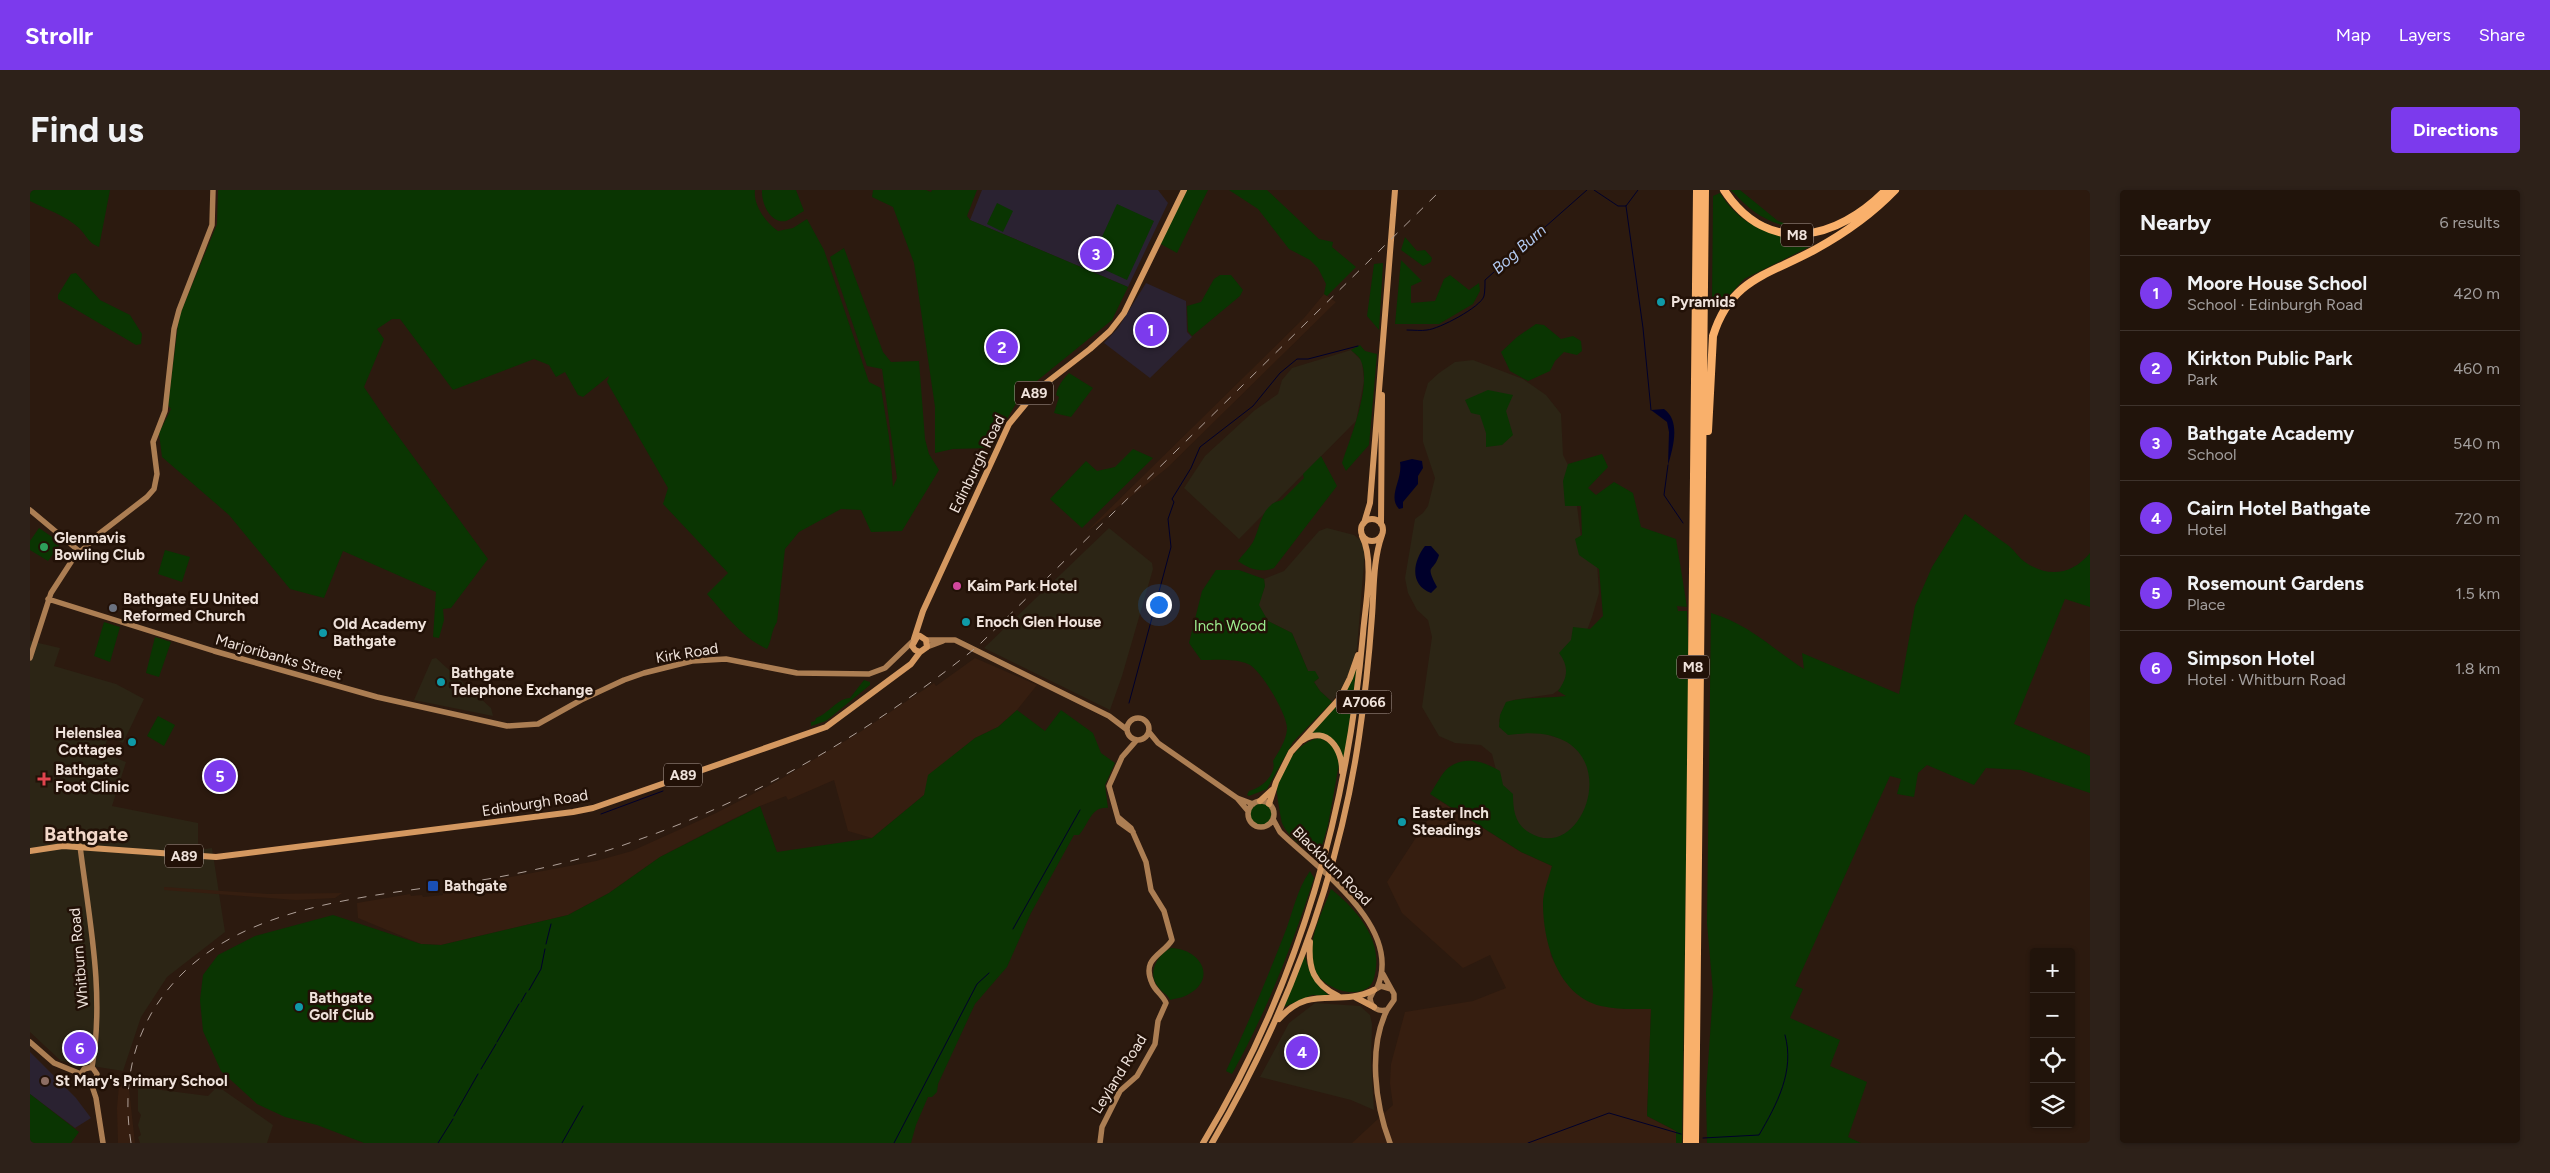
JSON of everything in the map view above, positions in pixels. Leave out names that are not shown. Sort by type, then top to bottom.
[{"type":"highway","name":"M8","points":[[1686,1143],[1697,190]]},
{"type":"highway","name":"M8","points":[[1695,1143],[1704,190]]},
{"type":"highway","name":"M8","points":[[1724,190],[1739,210],[1750,218],[1773,231],[1793,235],[1821,233],[1839,226],[1857,215],[1886,190]]},
{"type":"highway","name":"M8","points":[[1701,605],[1712,344],[1717,321],[1731,298],[1748,282],[1814,250],[1842,234],[1875,210],[1895,190]]},
{"type":"main road","points":[[30,658],[48,600],[59,579],[79,551],[147,497],[154,489],[157,474],[153,442],[165,411],[174,329],[179,310],[212,225],[213,190]]},
{"type":"main road","name":"Edinburgh Road","points":[[80,846],[199,858],[460,828],[593,808],[826,727],[911,664],[917,644],[919,622],[1009,424],[1037,390],[1090,349],[1110,331],[1124,313],[1184,190]]},
{"type":"main road","name":"A7066","points":[[1203,1143],[1230,1096],[1270,1013],[1300,936],[1319,880],[1341,791],[1354,722],[1362,639],[1368,556],[1360,529],[1364,523],[1370,503],[1395,190]]},
{"type":"main road","name":"A7066","points":[[1212,1143],[1275,1024],[1311,933],[1330,868],[1359,739],[1367,678],[1376,555],[1382,534],[1380,489],[1383,435],[1382,371]]},
{"type":"main road","points":[[30,510],[79,551]]},
{"type":"main road","points":[[1364,523],[1373,519],[1381,524]]},
{"type":"main road","points":[[1362,536],[1372,542],[1378,540],[1382,534]]},
{"type":"main road","name":"Marjoribanks Street","points":[[48,600],[214,651],[369,695],[508,726]]},
{"type":"main road","points":[[917,644],[950,639],[1110,716],[1126,729],[1129,737],[1136,741],[1143,740],[1158,743]]},
{"type":"main road","points":[[927,648],[950,639]]},
{"type":"main road","name":"A7066","points":[[1272,789],[1296,744],[1340,698],[1350,678],[1362,639]]},
{"type":"main road","name":"Kirk Road","points":[[508,726],[538,724],[581,700],[624,680],[644,673],[692,662],[726,659],[797,673],[869,674],[885,668],[902,649],[917,644]]},
{"type":"main road","name":"A89","points":[[917,644],[927,648]]},
{"type":"main road","points":[[1110,716],[1130,720],[1142,719],[1148,724],[1149,732],[1158,743],[1237,798],[1248,811],[1249,819],[1254,824],[1266,826],[1273,819],[1274,811],[1269,804],[1272,789]]},
{"type":"main road","points":[[1126,729],[1130,720]]},
{"type":"main road","points":[[1143,740],[1149,732]]},
{"type":"main road","name":"A7066","points":[[1296,744],[1309,736],[1324,737],[1331,740],[1342,756],[1341,791]]},
{"type":"main road","name":"Leyland Road","points":[[1100,1143],[1102,1127],[1120,1091],[1137,1076],[1155,1044],[1158,1021],[1166,1003],[1152,984],[1150,971],[1153,960],[1157,954],[1170,944],[1172,935],[1164,911],[1151,890],[1146,862],[1133,832],[1121,824],[1109,791],[1109,784],[1125,753],[1129,737]]},
{"type":"main road","name":"Leyland Road","points":[[1125,753],[1136,741]]},
{"type":"main road","points":[[1248,811],[1272,789]]},
{"type":"main road","points":[[1237,798],[1269,804]]},
{"type":"main road","name":"Blackburn Road","points":[[1273,819],[1280,832],[1348,897],[1369,920],[1380,947],[1383,974],[1390,989]]},
{"type":"main road","name":"Blackburn Road","points":[[1266,826],[1280,832]]},
{"type":"main road","name":"A89","points":[[30,851],[62,846],[80,846]]},
{"type":"main road","name":"Whitburn Road","points":[[80,846],[97,983],[97,1030],[92,1067]]},
{"type":"main road","name":"A7066","points":[[1311,933],[1309,956],[1312,973],[1321,986],[1340,997]]},
{"type":"main road","name":"Blackburn Road","points":[[1375,989],[1383,974]]},
{"type":"main road","points":[[1380,1024],[1394,1000],[1390,989],[1385,987],[1375,989],[1370,998],[1380,1024],[1377,1076],[1379,1103],[1390,1143]]},
{"type":"main road","name":"A7066","points":[[1275,1024],[1294,1004],[1305,1000],[1355,997],[1375,989]]},
{"type":"main road","name":"A7066","points":[[1355,997],[1375,1008]]},
{"type":"main road","points":[[1375,1008],[1387,1010]]},
{"type":"main road","points":[[30,1042],[54,1063],[81,1074]]},
{"type":"main road","points":[[92,1067],[97,1074],[96,1079],[91,1083],[83,1082],[81,1074],[84,1069],[92,1067]]},
{"type":"main road","points":[[91,1083],[96,1098],[103,1143]]},
{"type":"shaded area","points":[[982,190],[1158,190],[1168,203],[1128,287],[970,220]]},
{"type":"shaded area","points":[[1146,283],[1186,301],[1187,332],[1192,337],[1150,378],[1104,343],[1118,328]]},
{"type":"shaded area","points":[[1324,294],[1336,302],[1167,468],[1085,533],[1304,318]]},
{"type":"shaded area","points":[[1351,350],[1362,361],[1364,381],[1356,421],[1239,539],[1184,488],[1205,456],[1255,410],[1278,394],[1282,380],[1292,368]]},
{"type":"shaded area","points":[[1473,360],[1523,379],[1546,395],[1561,414],[1563,455],[1573,475],[1581,537],[1597,562],[1599,593],[1577,657],[1561,688],[1553,694],[1513,700],[1502,711],[1499,721],[1504,730],[1538,732],[1562,739],[1586,751],[1595,786],[1580,824],[1559,840],[1544,841],[1526,834],[1515,826],[1503,798],[1492,754],[1481,745],[1455,743],[1439,736],[1422,707],[1432,637],[1428,620],[1417,610],[1408,593],[1405,578],[1415,519],[1428,506],[1435,478],[1423,442],[1423,400],[1428,383],[1439,373],[1455,362]]},
{"type":"shaded area","points":[[1109,528],[1152,563],[1153,569],[1122,676],[1110,710],[984,648]]},
{"type":"shaded area","points":[[1327,528],[1354,535],[1360,540],[1365,550],[1357,648],[1347,679],[1332,702],[1320,691],[1314,682],[1319,678],[1308,671],[1292,633],[1268,621],[1258,605],[1265,586],[1264,579],[1284,571],[1319,531]]},
{"type":"shaded area","points":[[30,641],[60,648],[54,666],[116,684],[144,699],[123,743],[108,737],[103,753],[126,762],[112,806],[198,823],[198,850],[212,848],[225,932],[167,977],[141,1017],[123,1071],[61,1061],[30,1032]]},
{"type":"shaded area","points":[[436,658],[491,708],[493,716],[414,700],[432,659]]},
{"type":"shaded area","points":[[975,658],[1037,685],[1017,710],[998,727],[975,738],[952,757],[924,795],[872,838],[848,831],[834,780],[788,800],[786,796],[760,806],[731,820],[660,857],[609,893],[568,915],[441,945],[421,944],[358,918],[357,903],[410,894],[411,896],[422,895],[423,897],[443,895],[442,889],[474,886],[474,884],[596,861],[632,851],[716,813],[776,782],[857,734],[934,683],[936,686]]},
{"type":"shaded area","points":[[1440,801],[1521,852],[1552,866],[1543,902],[1551,956],[1564,980],[1624,1009],[1651,1009],[1647,1116],[1676,1131],[1676,1143],[1352,1143],[1393,1105],[1390,1083],[1391,1064],[1405,1012],[1473,1001],[1506,988],[1490,955],[1463,968],[1402,913],[1387,882]]},
{"type":"shaded area","points":[[164,887],[268,894],[342,893],[335,898],[296,900],[164,890]]},
{"type":"shaded area","points":[[1315,1003],[1360,1006],[1370,1015],[1372,1024],[1371,1063],[1374,1110],[1351,1100],[1260,1077],[1289,1023]]},
{"type":"shaded area","name":"St Mary's Primary School","points":[[30,1052],[76,1098],[91,1118],[75,1128],[30,1094]]},
{"type":"shaded area","points":[[123,1083],[122,1088],[129,1089],[135,1143],[118,1143],[117,1108],[119,1085]]},
{"type":"shaded area","points":[[138,1087],[208,1096],[215,1089],[223,1090],[273,1125],[267,1143],[140,1143],[138,1137],[141,1135],[138,1125],[141,1115],[138,1111]]},
{"type":"green space","points":[[30,190],[110,190],[99,247],[92,243],[79,228],[68,220],[30,201]]},
{"type":"green space","points":[[218,190],[755,190],[758,207],[773,228],[778,231],[793,228],[807,219],[824,250],[869,382],[881,388],[889,437],[893,487],[897,478],[882,369],[867,366],[830,257],[844,248],[883,352],[891,362],[919,361],[925,439],[929,454],[939,470],[902,531],[871,532],[861,510],[841,509],[799,532],[785,549],[777,622],[767,649],[741,632],[707,594],[728,573],[663,504],[668,488],[607,382],[609,376],[583,397],[578,395],[565,372],[556,377],[549,365],[534,359],[453,390],[400,319],[392,319],[377,329],[384,339],[364,387],[488,559],[451,608],[443,609],[444,620],[439,638],[433,637],[436,592],[343,551],[324,598],[290,589],[229,515],[162,457],[159,433],[171,409],[168,405],[179,317],[217,224]]},
{"type":"green space","points":[[762,190],[796,190],[804,211],[786,221],[775,219],[765,206]]},
{"type":"green space","points":[[873,190],[926,190],[931,192],[932,190],[977,190],[967,216],[970,220],[1128,287],[1112,320],[1022,393],[999,433],[987,448],[953,449],[935,453],[935,407],[914,263],[893,207],[872,197]]},
{"type":"green space","points":[[1187,190],[1208,190],[1177,253],[1159,243]]},
{"type":"green space","points":[[1229,190],[1267,190],[1319,239],[1333,242],[1332,247],[1356,267],[1327,296],[1324,294],[1326,284],[1318,268],[1310,260],[1289,249],[1258,209]]},
{"type":"green space","points":[[1731,190],[1740,190],[1778,221],[1803,230],[1781,225],[1763,217],[1747,206]]},
{"type":"green space","points":[[1720,193],[1738,214],[1758,228],[1782,236],[1809,241],[1813,245],[1744,279],[1718,308],[1712,303],[1713,196]]},
{"type":"green space","points":[[997,203],[1013,211],[1003,232],[987,224]]},
{"type":"green space","points":[[1117,204],[1154,221],[1127,280],[1090,263]]},
{"type":"green space","points":[[1405,237],[1417,251],[1425,250],[1432,258],[1431,262],[1423,266],[1401,250]]},
{"type":"green space","points":[[1401,260],[1422,281],[1411,286],[1411,303],[1435,301],[1444,279],[1450,275],[1469,290],[1479,283],[1480,291],[1473,304],[1439,324],[1395,324]]},
{"type":"green space","points":[[1383,263],[1379,330],[1367,316],[1374,264]]},
{"type":"green space","points":[[76,273],[100,300],[130,315],[142,334],[141,344],[136,345],[58,299],[58,295],[71,274]]},
{"type":"green space","points":[[1220,275],[1231,275],[1243,290],[1240,296],[1192,336],[1188,331],[1187,306],[1201,302],[1214,279]]},
{"type":"green space","points":[[1536,324],[1544,325],[1561,339],[1573,336],[1581,341],[1582,351],[1577,355],[1564,352],[1555,361],[1550,371],[1528,381],[1510,371],[1501,352],[1517,337]]},
{"type":"green space","points":[[1360,345],[1365,351],[1377,354],[1369,445],[1346,471],[1342,463],[1359,412],[1364,384],[1364,372],[1361,361],[1351,350]]},
{"type":"green space","points":[[1069,373],[1093,388],[1071,417],[1054,413],[1059,397],[1056,395],[1058,389]]},
{"type":"green space","points":[[1488,390],[1513,395],[1506,411],[1513,435],[1502,445],[1486,447],[1486,433],[1480,415],[1471,413],[1465,400]]},
{"type":"green space","points":[[1133,449],[1153,458],[1082,528],[1050,499],[1086,461],[1097,471],[1115,467]]},
{"type":"green space","points":[[1602,454],[1608,467],[1588,488],[1596,495],[1614,482],[1633,493],[1641,527],[1676,539],[1687,607],[1677,606],[1678,611],[1687,611],[1689,665],[1682,1143],[1676,1143],[1676,1131],[1647,1116],[1651,1009],[1613,1008],[1586,1000],[1574,991],[1556,965],[1546,934],[1543,903],[1552,866],[1521,852],[1430,794],[1448,768],[1461,762],[1475,761],[1500,771],[1503,785],[1513,794],[1514,811],[1518,821],[1530,833],[1551,838],[1569,830],[1583,812],[1589,790],[1587,767],[1574,747],[1548,735],[1508,735],[1499,727],[1500,715],[1506,702],[1566,696],[1558,691],[1564,681],[1566,672],[1566,667],[1559,653],[1571,640],[1573,627],[1590,629],[1603,616],[1599,569],[1579,555],[1575,539],[1582,535],[1581,506],[1565,506],[1563,481],[1568,464]]},
{"type":"green space","points":[[1321,456],[1337,486],[1274,568],[1255,569],[1238,561],[1253,542],[1266,511],[1275,502],[1282,500],[1304,478],[1303,474]]},
{"type":"green space","points":[[1965,514],[2009,546],[2025,562],[2042,570],[2059,572],[2068,570],[2090,553],[2090,607],[2065,599],[2014,724],[2090,756],[2090,793],[2021,770],[1986,768],[1974,785],[1927,765],[1918,773],[1914,797],[1897,794],[1901,779],[1890,776],[1795,986],[1803,989],[1790,1018],[1840,1040],[1830,1066],[1867,1082],[1848,1137],[1861,1143],[1707,1143],[1706,1093],[1713,992],[1707,923],[1711,613],[1724,617],[1748,630],[1804,669],[1802,653],[1899,694],[1915,606],[1932,567]]},
{"type":"green space","name":"Glenmavis Bowling Club","points":[[39,528],[61,543],[48,561],[30,550],[30,541]]},
{"type":"green space","points":[[165,550],[190,557],[182,582],[158,574]]},
{"type":"green space","name":"Inch Wood","points":[[1216,570],[1239,570],[1264,579],[1265,586],[1259,605],[1268,621],[1292,633],[1308,671],[1315,671],[1319,678],[1314,682],[1320,691],[1332,702],[1293,742],[1267,789],[1249,796],[1247,795],[1249,791],[1263,784],[1273,771],[1273,761],[1282,746],[1287,729],[1279,704],[1260,674],[1248,664],[1237,661],[1201,660],[1189,643],[1202,591]]},
{"type":"green space","points":[[104,622],[120,627],[110,662],[94,656]]},
{"type":"green space","points":[[155,637],[171,642],[159,677],[146,673]]},
{"type":"green space","points":[[1357,666],[1344,760],[1342,753],[1333,740],[1328,737],[1311,734],[1340,702]]},
{"type":"green space","points":[[864,680],[870,682],[870,685],[826,721],[811,726],[811,722],[815,721],[816,718],[841,701],[850,698]]},
{"type":"green space","points":[[1017,710],[1045,731],[1061,710],[1093,733],[1101,753],[1115,763],[1105,785],[1108,808],[1102,808],[1094,813],[1079,835],[1074,835],[1031,913],[1007,967],[975,1004],[938,1084],[937,1092],[932,1097],[928,1097],[916,1125],[911,1143],[364,1143],[317,1125],[285,1117],[257,1104],[221,1071],[203,1031],[200,1000],[203,975],[218,955],[255,936],[333,915],[421,944],[441,945],[568,915],[609,893],[660,857],[760,806],[777,852],[872,838],[924,795],[928,775],[975,738],[998,727]]},
{"type":"green space","points":[[158,716],[175,725],[164,746],[147,736]]},
{"type":"green space","points":[[1320,738],[1331,744],[1336,752],[1339,764],[1328,825],[1318,859],[1289,834],[1282,823],[1277,790],[1282,772],[1292,756],[1305,744]]},
{"type":"green space","points":[[1261,802],[1269,806],[1273,814],[1269,822],[1261,826],[1253,822],[1249,814],[1253,806]]},
{"type":"green space","points":[[1310,871],[1314,878],[1288,953],[1268,1002],[1232,1074],[1226,1071],[1270,969],[1301,886]]},
{"type":"green space","points":[[1331,889],[1357,914],[1370,934],[1374,945],[1376,956],[1375,975],[1370,986],[1363,990],[1346,992],[1337,989],[1322,980],[1313,966],[1311,957],[1314,937]]},
{"type":"green space","points":[[1171,948],[1190,953],[1202,965],[1204,973],[1197,987],[1187,995],[1170,1000],[1155,983],[1153,971],[1161,955]]},
{"type":"green space","points":[[1305,955],[1313,978],[1330,996],[1312,995],[1284,1007]]},
{"type":"green space","points":[[30,1094],[79,1132],[71,1143],[30,1143]]},
{"type":"water","points":[[1664,409],[1669,414],[1674,428],[1668,465],[1669,432],[1667,422],[1651,410]]},
{"type":"water","points":[[1412,459],[1422,461],[1423,468],[1418,476],[1418,484],[1403,502],[1403,508],[1399,509],[1396,504],[1395,493],[1400,462]]},
{"type":"water","points":[[1425,546],[1431,546],[1439,555],[1431,569],[1431,574],[1437,587],[1431,593],[1419,584],[1415,572],[1418,559]]},
{"type":"waterway","name":"Bog Burn","points":[[1407,330],[1433,329],[1459,317],[1476,306],[1484,296],[1485,280],[1587,190]]},
{"type":"waterway","points":[[1594,190],[1618,206],[1626,206],[1638,190]]},
{"type":"waterway","points":[[1626,206],[1643,328],[1651,410]]},
{"type":"waterway","points":[[1129,703],[1171,547],[1168,519],[1174,502],[1172,499],[1191,468],[1200,447],[1253,406],[1280,373],[1297,359],[1308,359],[1358,346]]},
{"type":"waterway","points":[[1668,465],[1664,495],[1683,523]]},
{"type":"waterway","points":[[601,814],[663,791]]},
{"type":"waterway","points":[[1013,929],[1080,810]]},
{"type":"waterway","points":[[546,944],[551,924]]},
{"type":"waterway","points":[[529,990],[541,969],[545,949]]},
{"type":"waterway","points":[[894,1143],[977,984],[989,973]]},
{"type":"waterway","points":[[521,1002],[526,993]]},
{"type":"waterway","points":[[497,1042],[519,1004]]},
{"type":"waterway","points":[[1703,1138],[1759,1135],[1778,1099],[1786,1074],[1788,1061],[1785,1035]]},
{"type":"waterway","points":[[481,1069],[496,1044]]},
{"type":"waterway","points":[[454,1116],[478,1074]]},
{"type":"waterway","points":[[562,1143],[583,1106]]},
{"type":"waterway","points":[[1528,1143],[1609,1113],[1681,1134]]},
{"type":"waterway","points":[[438,1143],[453,1119]]},
{"type":"railway","points":[[131,1143],[128,1093],[133,1061],[143,1029],[151,1014],[180,976],[215,947],[256,926],[301,911],[348,900],[506,876],[561,864],[615,848],[679,825],[724,805],[769,783],[856,733],[898,706],[978,646],[1441,190]]},
{"type":"place","name":"Bathgate Academy","points":[[1096,254]]},
{"type":"place","name":"Pyramids","points":[[1661,302]]},
{"type":"place","name":"Moore House School","points":[[1151,330]]},
{"type":"place","name":"Kirkton Public Park","points":[[1002,347]]},
{"type":"place","name":"Glenmavis Bowling Club","points":[[44,547]]},
{"type":"place","name":"Kaim Park Hotel","points":[[957,586]]},
{"type":"place","name":"Bathgate EU United Reformed Church","points":[[113,608]]},
{"type":"place","name":"Enoch Glen House","points":[[966,622]]},
{"type":"place","name":"Old Academy Bathgate","points":[[323,633]]},
{"type":"place","name":"Bathgate Telephone Exchange","points":[[441,682]]},
{"type":"place","name":"Helenslea Cottages","points":[[132,742]]},
{"type":"place","name":"Rosemount Gardens","points":[[220,776]]},
{"type":"place","name":"Bathgate Foot Clinic","points":[[44,779]]},
{"type":"place","name":"Easter Inch Steadings","points":[[1402,822]]},
{"type":"place","name":"Bathgate","points":[[433,886]]},
{"type":"place","name":"Bathgate Golf Club","points":[[299,1007]]},
{"type":"place","name":"Simpson Hotel","points":[[80,1048]]},
{"type":"place","name":"Cairn Hotel Bathgate","points":[[1302,1052]]},
{"type":"place","name":"St Mary's Primary School","points":[[45,1081]]},
{"type":"district","name":"Bathgate","points":[[86,834]]}]
